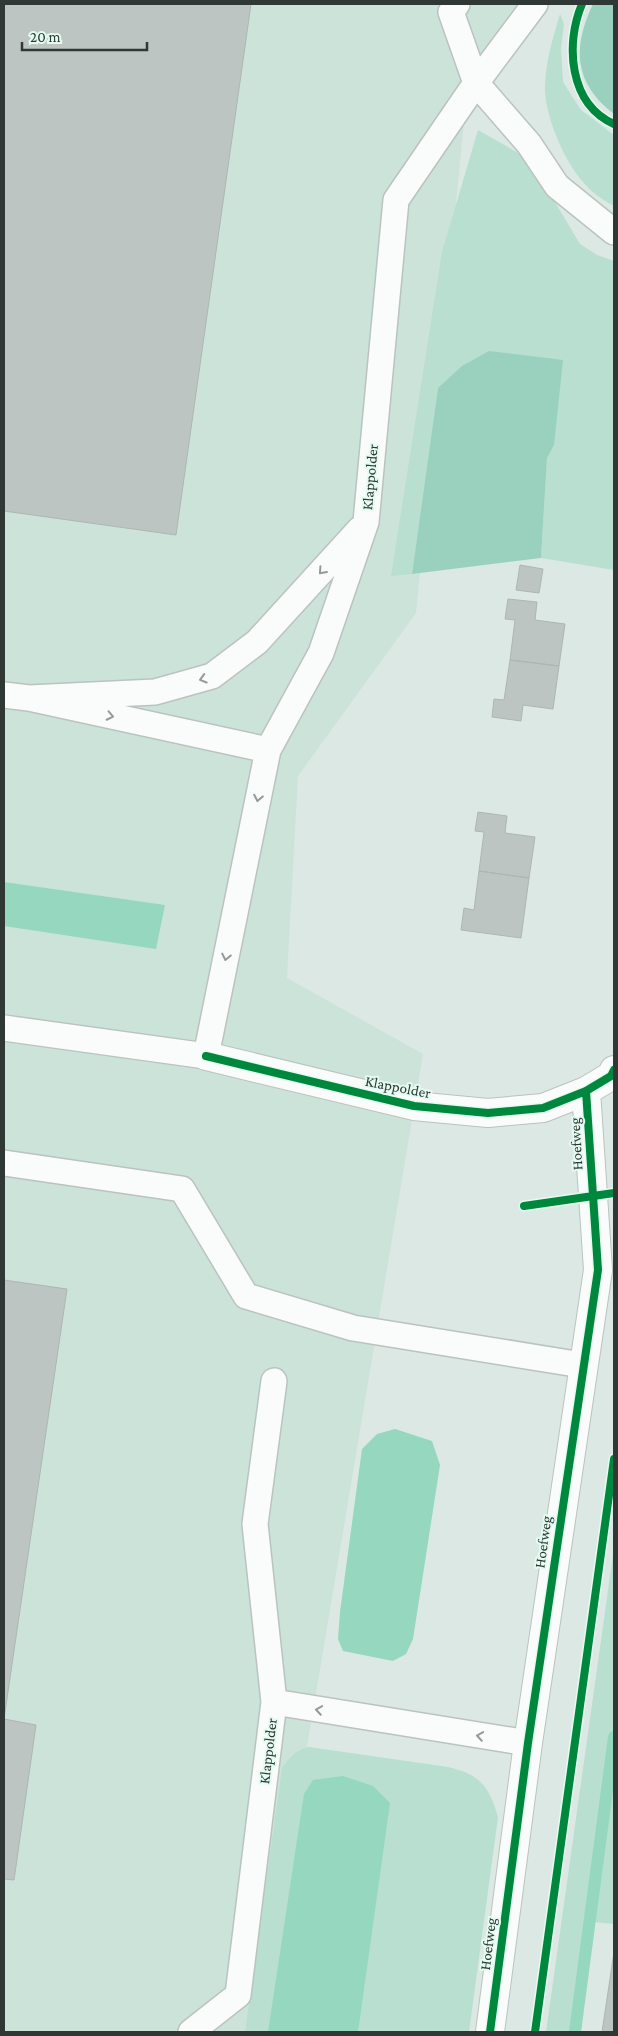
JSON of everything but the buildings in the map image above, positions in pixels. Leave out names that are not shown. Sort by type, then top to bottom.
[{"type":"street","name":"Klappolder","points":[[206,1056],[414,1106],[488,1113],[543,1108],[586,1091]]},
{"type":"street","points":[[586,1091],[611,1076],[614,1070]]},
{"type":"street","name":"Hoefweg","points":[[490,2032],[528,1743],[582,1366],[598,1270],[586,1091]]},
{"type":"lane","points":[[457,4],[451,12],[476,83],[529,144],[557,186],[614,232]]},
{"type":"lane","name":"Klappolder","points":[[28,698],[156,692],[212,676],[257,642],[366,522],[396,200],[476,83],[535,4]]},
{"type":"lane","points":[[206,1056],[268,750],[322,653],[366,522]]},
{"type":"lane","name":"Klappolder","points":[[4,695],[28,698],[268,750]]},
{"type":"lane","name":"Klappolder","points":[[4,1028],[206,1056]]},
{"type":"lane","points":[[4,1163],[182,1189],[246,1296],[353,1328],[582,1366]]},
{"type":"lane","points":[[274,1381],[256,1524],[274,1702]]},
{"type":"lane","name":"Klappolder","points":[[191,2032],[238,1995],[274,1702],[528,1743]]},
{"type":"shaded area","points":[[4,4],[526,4],[464,122],[416,613],[298,776],[287,978],[423,1054],[305,1759],[266,2032],[4,2032]]},
{"type":"shaded area","points":[[593,4],[614,4],[614,114],[591,90],[584,77],[581,64],[582,35]]},
{"type":"shaded area","points":[[560,14],[564,24],[561,48],[563,82],[581,110],[614,135],[614,206],[587,187],[569,163],[557,137],[548,110],[545,85],[547,67]]},
{"type":"shaded area","points":[[478,130],[520,154],[538,174],[580,244],[597,255],[614,261],[614,570],[541,558],[547,457],[554,445],[438,388],[412,574],[391,576],[442,252]]},
{"type":"shaded area","points":[[489,351],[563,360],[554,445],[547,458],[541,558],[412,574],[438,388],[462,366]]},
{"type":"shaded area","points":[[4,882],[165,905],[156,949],[4,926]]},
{"type":"shaded area","points":[[395,1429],[432,1441],[440,1465],[413,1639],[406,1654],[393,1661],[343,1651],[338,1639],[362,1449],[377,1434]]},
{"type":"shaded area","points":[[614,1548],[614,1924],[594,1922],[579,2032],[546,2032]]},
{"type":"shaded area","points":[[309,1747],[459,1770],[482,1783],[491,1797],[498,1817],[469,2032],[245,2032],[282,1768],[294,1754]]},
{"type":"shaded area","points":[[343,1776],[373,1786],[390,1803],[358,2032],[268,2032],[304,1794],[313,1780]]},
{"type":"waterway","points":[[575,2032],[614,1737]]},
{"type":"cycle path","points":[[582,4],[574,37],[575,72],[580,88],[588,102],[599,115],[614,124]]},
{"type":"cycle path","points":[[206,1056],[414,1106],[488,1113],[543,1108],[586,1091],[611,1076],[614,1070]]},
{"type":"cycle path","points":[[490,2032],[528,1743],[598,1270],[586,1091]]},
{"type":"cycle path","points":[[524,1206],[614,1193]]},
{"type":"cycle path","points":[[535,2032],[614,1459]]}]
